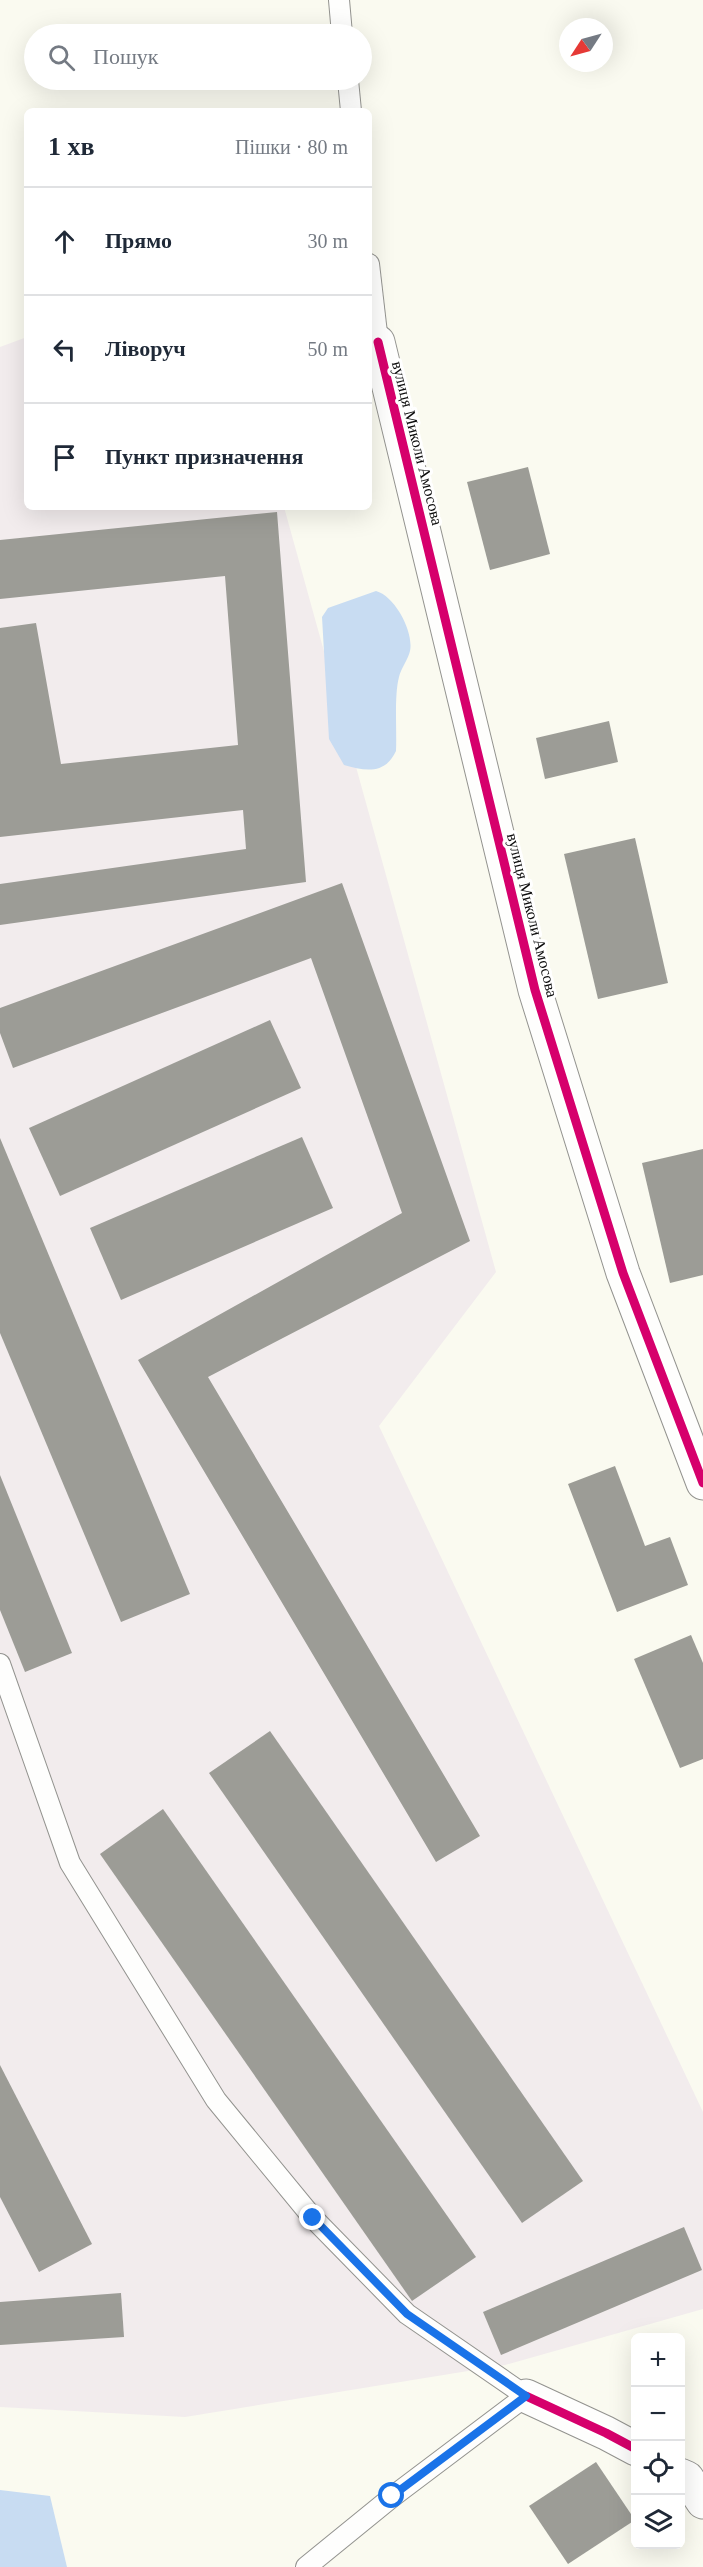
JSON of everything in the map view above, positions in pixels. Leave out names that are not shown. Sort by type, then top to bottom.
[{"type":"street","name":"вулиця Миколи Амосова","points":[[378,342],[535,990],[623,1273],[703,1483]]},
{"type":"street","points":[[526,2396],[631,2446]]},
{"type":"lane","points":[[339,0],[341,24]]},
{"type":"lane","points":[[349,90],[351,108]]},
{"type":"lane","name":"вулиця Миколи Амосова","points":[[372,290],[378,342]]},
{"type":"lane","points":[[0,1664],[70,1863],[216,2100],[313,2218],[407,2314],[526,2396],[392,2496],[306,2567]]},
{"type":"shaded area","points":[[24,338],[24,510],[285,510],[496,1272],[379,1426],[703,2112],[703,2309],[505,2365],[185,2417],[0,2407],[0,347]]},
{"type":"water","points":[[376,591],[390,600],[402,616],[409,634],[410,651],[397,685],[396,751],[391,759],[380,768],[367,770],[344,765],[329,739],[322,617],[328,608]]},
{"type":"water","points":[[0,2490],[50,2496],[67,2567],[0,2567]]},
{"type":"building","points":[[528,467],[550,554],[490,570],[467,482]]},
{"type":"building","points":[[277,512],[306,882],[0,925],[0,884],[246,849],[243,810],[0,837],[0,628],[36,623],[61,764],[238,745],[225,576],[0,599],[0,540]]},
{"type":"building","points":[[609,721],[618,762],[545,779],[536,738]]},
{"type":"building","points":[[635,838],[668,983],[598,999],[564,854]]},
{"type":"building","points":[[342,883],[470,1241],[208,1377],[480,1836],[436,1862],[138,1360],[402,1213],[311,958],[13,1068],[0,1033],[0,1008]]},
{"type":"building","points":[[270,1020],[301,1088],[60,1196],[29,1128]]},
{"type":"building","points":[[302,1137],[333,1208],[121,1300],[90,1228]]},
{"type":"building","points":[[0,1138],[190,1594],[121,1622],[0,1333]]},
{"type":"building","points":[[703,1149],[703,1275],[670,1283],[642,1163]]},
{"type":"building","points":[[615,1466],[645,1546],[670,1537],[688,1585],[617,1612],[568,1484]]},
{"type":"building","points":[[0,1475],[72,1653],[25,1672],[0,1610]]},
{"type":"building","points":[[691,1635],[703,1663],[703,1759],[680,1768],[634,1659]]},
{"type":"building","points":[[270,1731],[583,2181],[522,2223],[209,1773]]},
{"type":"building","points":[[163,1809],[476,2257],[412,2301],[100,1854]]},
{"type":"building","points":[[0,2065],[92,2244],[39,2272],[0,2197]]},
{"type":"building","points":[[684,2227],[702,2270],[501,2355],[483,2312]]},
{"type":"building","points":[[121,2293],[124,2337],[0,2345],[0,2302]]},
{"type":"building","points":[[596,2462],[631,2514],[631,2523],[568,2564],[529,2506]]},
{"type":"cycle path","points":[[378,342],[535,990],[623,1273],[703,1483]]},
{"type":"cycle path","points":[[526,2396],[631,2446]]},
{"type":"route","points":[[313,2218],[407,2314],[526,2396],[392,2496]]}]
